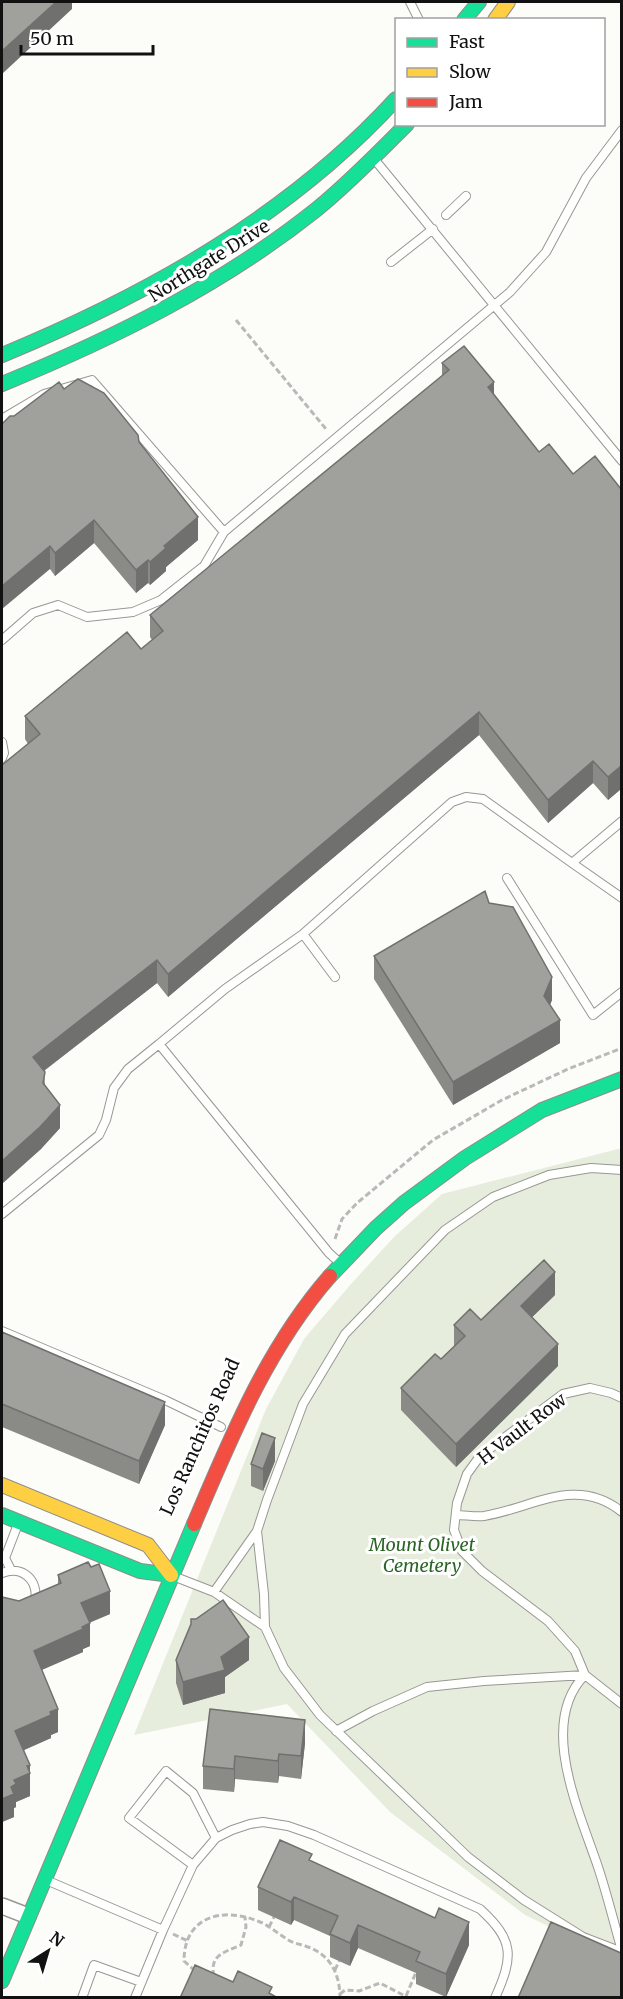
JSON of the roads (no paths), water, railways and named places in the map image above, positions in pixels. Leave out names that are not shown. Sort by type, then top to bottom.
[{"type":"street","points":[[466,18],[479,2]]},
{"type":"street","points":[[496,18],[508,2]]},
{"type":"street","name":"Northgate Drive","points":[[2,355],[101,312],[198,259],[268,212],[358,138],[395,100]]},
{"type":"street","name":"Northgate Drive","points":[[2,384],[104,342],[143,323],[203,288],[285,234],[375,160],[405,126]]},
{"type":"street","points":[[358,138],[375,160]]},
{"type":"street","name":"Los Ranchitos Road","points":[[2,1981],[171,1575],[191,1536],[227,1447],[278,1346],[308,1303],[332,1256],[375,1227],[414,1194],[470,1154],[525,1120],[548,1108],[621,1079]]},
{"type":"street","name":"Los Ranchitos Road","points":[[493,1124],[525,1120]]},
{"type":"street","name":"Los Ranchitos Road","points":[[171,1575],[178,1530],[223,1421]]},
{"type":"street","points":[[2,1485],[148,1545],[171,1575]]},
{"type":"street","points":[[2,1515],[140,1571],[171,1575]]},
{"type":"street","points":[[2,1906],[28,1916]]},
{"type":"lane","points":[[410,2],[418,18]]},
{"type":"lane","points":[[2,640],[33,613],[58,605],[87,617],[133,612],[161,600],[204,566],[224,532],[495,306],[546,252],[586,178],[621,130]]},
{"type":"lane","points":[[375,160],[621,461]]},
{"type":"lane","points":[[446,215],[466,196]]},
{"type":"lane","points":[[391,262],[433,229]]},
{"type":"lane","points":[[2,419],[44,394],[92,380],[224,532]]},
{"type":"lane","points":[[2,742],[4,753],[2,758]]},
{"type":"lane","points":[[2,1214],[99,1135],[106,1120],[114,1088],[128,1070],[225,989],[303,934],[452,802],[466,797],[483,799],[621,898]]},
{"type":"lane","points":[[572,863],[621,821]]},
{"type":"lane","points":[[507,878],[593,1015],[621,992]]},
{"type":"lane","points":[[303,934],[335,977]]},
{"type":"lane","points":[[159,1044],[332,1256]]},
{"type":"lane","points":[[214,1592],[257,1532],[303,1404],[345,1334],[445,1230],[493,1197],[549,1175],[591,1168],[621,1170]]},
{"type":"lane","points":[[2,1331],[165,1400],[223,1421]]},
{"type":"lane","name":"H Vault Row","points":[[585,1675],[575,1651],[548,1622],[482,1571],[462,1551],[454,1530],[457,1503],[466,1474],[480,1456],[563,1394],[590,1388],[621,1398]]},
{"type":"lane","points":[[456,1515],[481,1516],[568,1493],[591,1495],[611,1503],[621,1512]]},
{"type":"lane","points":[[11,1570],[5,1558],[19,1522]]},
{"type":"lane","points":[[257,1532],[265,1627],[284,1668],[320,1715],[468,1857],[524,1900],[573,1930],[621,1952]]},
{"type":"lane","points":[[2,1573],[11,1570],[25,1574],[34,1585],[35,1600],[32,1607]]},
{"type":"lane","points":[[171,1575],[214,1592],[265,1627]]},
{"type":"lane","points":[[585,1675],[574,1686],[566,1707],[563,1733],[565,1758],[578,1812],[598,1868],[621,1952]]},
{"type":"lane","points":[[336,1731],[373,1711],[428,1687],[484,1681],[585,1675],[621,1704]]},
{"type":"lane","points":[[193,1866],[129,1818],[166,1771],[193,1793],[216,1838]]},
{"type":"lane","points":[[135,1998],[193,1866],[216,1838],[232,1830],[263,1822],[288,1826],[344,1847],[480,1909],[497,1924],[507,1943],[508,1968],[495,1998]]},
{"type":"lane","points":[[44,1879],[163,1930]]},
{"type":"lane","points":[[82,1998],[94,1965],[141,1982]]},
{"type":"park label","name":"Mount Olivet Cemetery","points":[[422,1555]]}]
